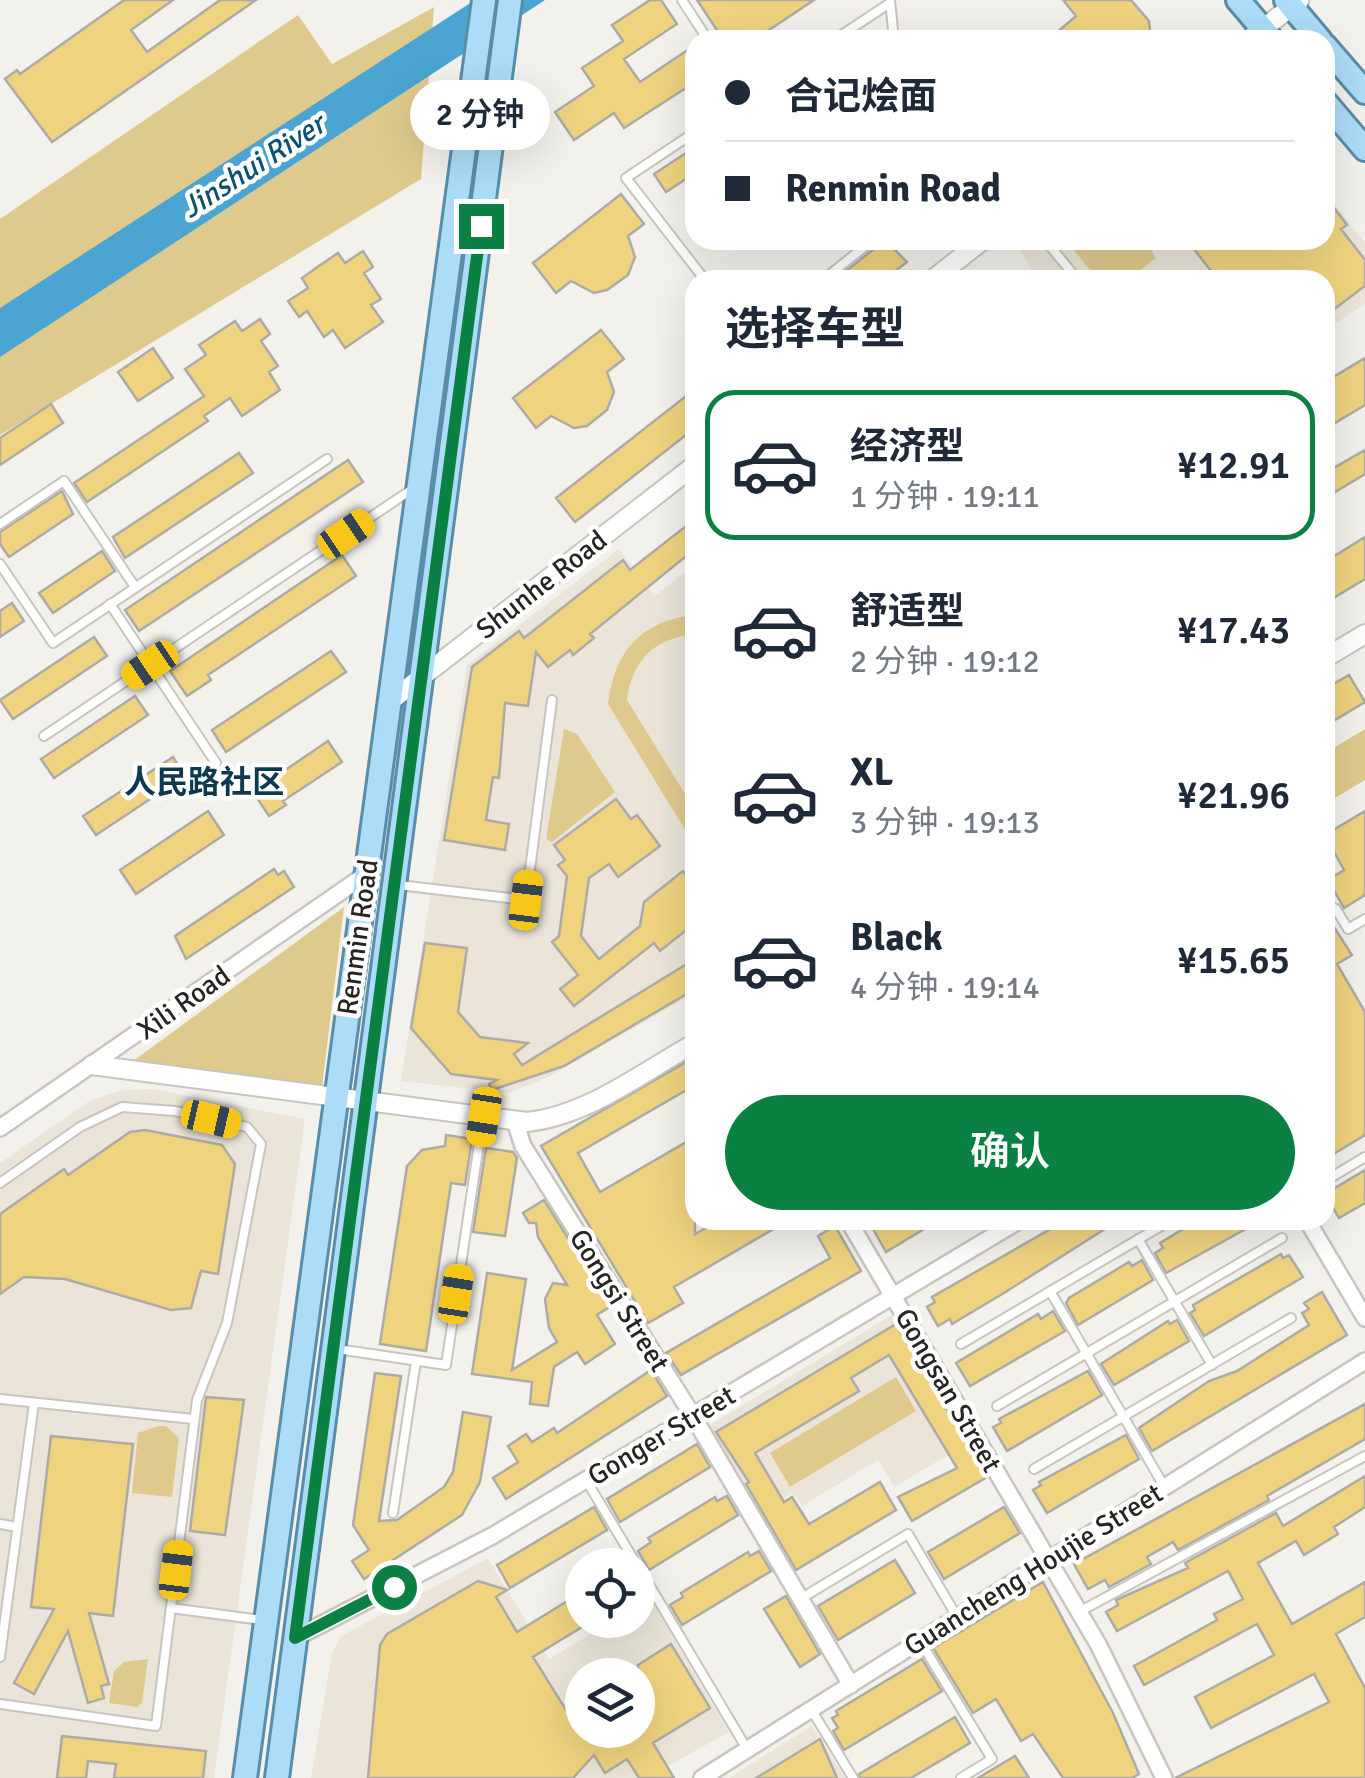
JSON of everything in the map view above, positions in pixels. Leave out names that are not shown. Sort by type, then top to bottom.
[{"type":"main road","name":"Renmin Road","points":[[245,1778],[468,96],[484,0]]},
{"type":"main road","name":"Renmin Road","points":[[276,1778],[510,0]]},
{"type":"main road","points":[[1238,0],[1257,30]]},
{"type":"main road","points":[[1292,2],[1313,30]]},
{"type":"main road","points":[[1335,58],[1365,92]]},
{"type":"main road","points":[[1335,114],[1365,149]]},
{"type":"street","points":[[1266,30],[1292,2]]},
{"type":"street","points":[[945,270],[970,250]]},
{"type":"street","name":"Shunhe Road","points":[[388,703],[685,473]]},
{"type":"street","points":[[1335,650],[1365,634]]},
{"type":"street","name":"Xili Road","points":[[0,1128],[365,875]]},
{"type":"street","points":[[92,1065],[516,1121],[554,1119],[685,1047]]},
{"type":"street","name":"Gongsi Street","points":[[516,1121],[523,1146],[693,1416],[850,1684]]},
{"type":"street","name":"Gongsan Street","points":[[854,1230],[1079,1612],[1164,1778]]},
{"type":"street","name":"Gonger Street","points":[[295,1638],[492,1536],[1001,1230]]},
{"type":"street","points":[[1313,1230],[1365,1318]]},
{"type":"street","name":"Guancheng Houjie Street","points":[[702,1778],[1365,1361]]},
{"type":"lane","points":[[682,0],[702,30]]},
{"type":"lane","points":[[849,30],[890,2],[893,30]]},
{"type":"lane","points":[[685,139],[626,178],[697,270]]},
{"type":"lane","points":[[836,270],[862,250]]},
{"type":"lane","points":[[1053,250],[1070,270]]},
{"type":"lane","points":[[0,564],[53,642],[327,459]]},
{"type":"lane","points":[[0,524],[64,481],[135,587]]},
{"type":"lane","points":[[44,736],[416,487]]},
{"type":"lane","points":[[110,604],[216,763]]},
{"type":"lane","points":[[395,884],[526,900],[552,700]]},
{"type":"lane","points":[[1335,909],[1348,929],[1365,919]]},
{"type":"lane","points":[[0,1183],[80,1128],[122,1108],[175,1110],[247,1127],[261,1144],[227,1322],[207,1366],[193,1419],[156,1726],[0,1704]]},
{"type":"lane","points":[[334,1348],[446,1365],[484,1117]]},
{"type":"lane","points":[[1335,1175],[1365,1157]]},
{"type":"lane","points":[[961,1344],[1154,1230]]},
{"type":"lane","points":[[997,1406],[1282,1238]]},
{"type":"lane","points":[[1138,1239],[1212,1365]]},
{"type":"lane","points":[[1050,1291],[1164,1487]]},
{"type":"lane","points":[[1034,1469],[1292,1318]]},
{"type":"lane","points":[[393,1513],[416,1360]]},
{"type":"lane","points":[[0,1399],[193,1419]]},
{"type":"lane","points":[[0,1657],[34,1403]]},
{"type":"lane","points":[[1079,1612],[1365,1456]]},
{"type":"lane","points":[[586,1480],[626,1548]]},
{"type":"lane","points":[[0,1524],[17,1527]]},
{"type":"lane","points":[[800,1598],[908,1534],[953,1610]]},
{"type":"lane","points":[[655,1596],[747,1750]]},
{"type":"lane","points":[[171,1608],[266,1620]]},
{"type":"lane","points":[[920,1640],[992,1760],[961,1778]]},
{"type":"lane","points":[[811,1709],[852,1778]]},
{"type":"shaded area","points":[[434,7],[421,179],[0,435],[0,219],[298,15],[332,64]]},
{"type":"shaded area","points":[[1335,205],[1365,243],[1365,304],[1335,324],[1335,270],[1033,270],[1020,250],[1335,250]]},
{"type":"shaded area","points":[[1074,250],[1151,250],[1156,258],[1141,270],[1090,270]]},
{"type":"shaded area","points":[[619,549],[655,596],[685,572],[685,999],[548,1077],[509,1093],[401,1081],[467,665]]},
{"type":"shaded area","points":[[685,617],[685,635],[668,640],[648,654],[634,673],[627,700],[685,794],[685,830],[608,704],[624,654],[645,632]]},
{"type":"shaded area","points":[[564,729],[577,734],[615,792],[552,842],[546,839]]},
{"type":"shaded area","points":[[1365,729],[1365,780],[1335,798],[1335,747]]},
{"type":"shaded area","points":[[344,907],[322,1087],[133,1061]]},
{"type":"shaded area","points":[[153,1089],[305,1119],[214,1778],[0,1778],[0,1163],[91,1100],[124,1090]]},
{"type":"shaded area","points":[[892,1315],[969,1442],[895,1487],[878,1460],[802,1506],[793,1493],[760,1512],[708,1426]]},
{"type":"shaded area","points":[[896,1377],[916,1411],[790,1487],[770,1453]]},
{"type":"shaded area","points":[[166,1426],[179,1438],[172,1497],[132,1493],[138,1433]]},
{"type":"shaded area","points":[[488,1558],[549,1659],[584,1638],[655,1638],[655,1606],[729,1732],[646,1778],[311,1778],[332,1653],[341,1636]]},
{"type":"shaded area","points":[[148,1659],[142,1703],[137,1707],[109,1703],[114,1671],[124,1662]]},
{"type":"shaded area","points":[[812,1726],[845,1778],[729,1778]]},
{"type":"water","name":"Jinshui River","points":[[475,0],[545,0],[0,357],[0,308]]},
{"type":"building","points":[[124,0],[173,0],[131,30],[147,52],[220,0],[256,0],[52,142],[5,79],[17,70],[20,74]]},
{"type":"building","points":[[650,0],[661,0],[677,24],[624,59],[640,82],[685,52],[685,88],[624,128],[614,113],[574,140],[555,112],[594,86],[582,68],[623,41],[612,25]]},
{"type":"building","points":[[697,0],[814,0],[769,30],[717,30]]},
{"type":"building","points":[[1063,0],[1131,0],[1149,21],[1150,30],[1060,30],[1076,16]]},
{"type":"building","points":[[685,154],[685,180],[666,192],[654,174]]},
{"type":"building","points":[[621,194],[644,224],[628,236],[635,257],[628,275],[607,290],[594,293],[571,281],[556,293],[533,263]]},
{"type":"building","points":[[1335,209],[1347,225],[1341,229],[1365,260],[1365,286],[1335,308],[1335,270],[1210,270],[1195,250],[1335,250]]},
{"type":"building","points":[[872,250],[895,250],[907,262],[897,270],[848,270]]},
{"type":"building","points":[[363,251],[373,267],[364,273],[381,299],[371,305],[383,322],[345,348],[333,330],[324,337],[307,311],[299,317],[288,301],[308,288],[302,278],[338,253],[345,263]]},
{"type":"building","points":[[260,319],[270,334],[261,341],[278,366],[269,372],[280,390],[242,416],[230,398],[204,416],[208,421],[87,502],[74,483],[204,396],[185,369],[206,355],[199,345],[235,321],[242,331]]},
{"type":"building","points":[[601,330],[624,359],[607,372],[614,392],[607,410],[587,426],[574,428],[551,416],[536,428],[513,398]]},
{"type":"building","points":[[153,348],[173,378],[138,401],[118,372]]},
{"type":"building","points":[[1365,358],[1365,405],[1335,423],[1335,376]]},
{"type":"building","points":[[685,397],[685,436],[575,522],[556,498]]},
{"type":"building","points":[[51,404],[63,423],[0,465],[0,438]]},
{"type":"building","points":[[1365,450],[1365,474],[1335,492],[1335,467]]},
{"type":"building","points":[[239,453],[253,473],[125,558],[113,537]]},
{"type":"building","points":[[348,460],[363,482],[139,631],[125,610]]},
{"type":"building","points":[[62,491],[73,514],[9,557],[0,544],[0,532]]},
{"type":"building","points":[[685,527],[685,557],[590,634],[594,638],[573,655],[570,650],[548,667],[536,652],[528,706],[505,703],[499,778],[493,777],[486,820],[509,824],[505,850],[444,840],[472,667],[519,631],[524,638],[623,560],[630,570]]},
{"type":"building","points":[[1365,537],[1365,579],[1335,597],[1335,556]]},
{"type":"building","points":[[102,551],[115,571],[53,613],[39,593]]},
{"type":"building","points":[[342,555],[356,576],[208,675],[211,680],[187,696],[170,671]]},
{"type":"building","points":[[12,603],[24,621],[0,637],[0,611]]},
{"type":"building","points":[[94,637],[107,656],[13,719],[0,700]]},
{"type":"building","points":[[331,651],[346,672],[226,752],[212,730]]},
{"type":"building","points":[[1349,675],[1365,702],[1335,720],[1335,683]]},
{"type":"building","points":[[135,696],[148,715],[54,778],[41,759]]},
{"type":"building","points":[[328,741],[342,762],[283,801],[286,805],[269,816],[253,792]]},
{"type":"building","points":[[173,757],[185,776],[96,835],[83,816]]},
{"type":"building","points":[[616,799],[631,819],[637,815],[660,846],[618,877],[609,864],[589,878],[581,936],[599,959],[640,926],[644,902],[683,871],[685,874],[685,931],[660,951],[654,943],[574,1006],[560,989],[578,975],[552,942],[559,936],[567,876],[558,865],[565,860],[554,845]]},
{"type":"building","points":[[208,811],[224,835],[136,894],[120,870]]},
{"type":"building","points":[[1365,811],[1365,895],[1344,908],[1335,892],[1335,876],[1344,870],[1335,853],[1335,829]]},
{"type":"building","points":[[274,869],[278,875],[284,871],[294,887],[186,959],[175,936]]},
{"type":"building","points":[[1335,929],[1352,955],[1337,964],[1365,1012],[1365,1135],[1335,1153]]},
{"type":"building","points":[[425,943],[467,948],[458,1012],[480,1037],[528,1043],[514,1054],[522,1065],[685,965],[685,995],[564,1066],[492,1090],[489,1084],[497,1080],[451,1074],[411,1028]]},
{"type":"building","points":[[685,1063],[685,1091],[578,1153],[600,1192],[685,1143],[685,1230],[695,1230],[695,1234],[702,1230],[772,1230],[674,1287],[683,1303],[648,1323],[541,1146]]},
{"type":"building","points":[[145,1130],[222,1145],[235,1164],[218,1274],[201,1271],[191,1308],[171,1310],[65,1279],[24,1277],[0,1294],[0,1214],[64,1169],[68,1175],[130,1132]]},
{"type":"building","points":[[446,1135],[472,1139],[465,1185],[451,1183],[426,1351],[380,1344],[407,1166],[422,1150],[445,1146]]},
{"type":"building","points":[[486,1148],[513,1152],[517,1158],[505,1236],[473,1232]]},
{"type":"building","points":[[1365,1170],[1365,1203],[1339,1218],[1335,1211],[1335,1188]]},
{"type":"building","points":[[544,1200],[611,1306],[597,1315],[615,1344],[585,1364],[577,1352],[554,1367],[548,1406],[530,1404],[532,1382],[472,1374],[487,1273],[526,1279],[512,1370],[557,1342],[549,1328],[545,1299],[553,1283],[567,1285],[538,1237],[536,1223],[529,1223],[523,1213]]},
{"type":"building","points":[[837,1230],[861,1271],[681,1375],[666,1353],[830,1258],[818,1236]]},
{"type":"building","points":[[874,1230],[922,1230],[886,1252]]},
{"type":"building","points":[[1049,1230],[1103,1230],[952,1324],[950,1319],[938,1326],[927,1307],[935,1302],[932,1297]]},
{"type":"building","points":[[1182,1230],[1244,1230],[1166,1273],[1155,1253],[1163,1248],[1160,1243]]},
{"type":"building","points":[[1281,1254],[1283,1258],[1289,1255],[1303,1277],[1204,1336],[1190,1313],[1195,1310],[1193,1305]]},
{"type":"building","points":[[1142,1260],[1153,1280],[1078,1325],[1066,1303],[1069,1298],[1129,1262],[1132,1266]]},
{"type":"building","points":[[1322,1292],[1347,1335],[1152,1451],[1139,1428],[1209,1381],[1237,1371],[1309,1325],[1302,1313],[1309,1309],[1304,1303]]},
{"type":"building","points":[[1053,1311],[1065,1331],[970,1386],[956,1363],[1038,1314],[1041,1319]]},
{"type":"building","points":[[1177,1320],[1189,1341],[1114,1385],[1101,1364],[1168,1321],[1170,1324]]},
{"type":"building","points":[[896,1324],[987,1477],[912,1521],[898,1497],[957,1468],[889,1355],[851,1378],[859,1391],[755,1453],[784,1502],[792,1497],[809,1524],[880,1482],[896,1510],[796,1570],[746,1484],[749,1482],[716,1432]]},
{"type":"building","points":[[651,1370],[667,1396],[506,1499],[493,1478],[518,1462],[508,1446],[526,1434],[532,1442],[554,1428],[557,1433]]},
{"type":"building","points":[[1088,1371],[1102,1395],[1007,1451],[993,1427],[1001,1423],[999,1419]]},
{"type":"building","points":[[375,1373],[401,1376],[379,1521],[397,1520],[444,1487],[453,1472],[463,1412],[491,1417],[480,1482],[462,1515],[364,1579],[352,1561],[369,1550],[353,1525]]},
{"type":"building","points":[[206,1397],[244,1400],[225,1535],[190,1531]]},
{"type":"building","points":[[1365,1404],[1365,1439],[1267,1496],[1269,1500],[1178,1550],[1173,1542],[1147,1557],[1151,1564],[1109,1587],[1105,1580],[1088,1589],[1074,1564]]},
{"type":"building","points":[[1126,1435],[1139,1459],[1047,1513],[1033,1490],[1041,1485],[1039,1482]]},
{"type":"building","points":[[51,1436],[133,1444],[113,1616],[89,1613],[109,1684],[101,1686],[104,1698],[88,1703],[68,1631],[34,1694],[14,1683],[54,1609],[31,1607]]},
{"type":"building","points":[[697,1444],[710,1467],[620,1522],[607,1499]]},
{"type":"building","points":[[1365,1476],[1365,1507],[1334,1527],[1338,1534],[1304,1555],[1296,1541],[1258,1563],[1292,1624],[1365,1582],[1365,1617],[1336,1634],[1365,1688],[1365,1778],[1175,1778],[1329,1702],[1314,1674],[1211,1728],[1195,1697],[1274,1655],[1257,1624],[1144,1685],[1134,1666],[1217,1620],[1214,1614],[1243,1599],[1228,1571],[1117,1631],[1106,1612],[1118,1605],[1116,1600],[1188,1568],[1185,1563],[1276,1513],[1283,1526]]},
{"type":"building","points":[[727,1496],[738,1515],[655,1566],[655,1548],[642,1548],[651,1542],[648,1538],[715,1497],[717,1501]]},
{"type":"building","points":[[594,1507],[607,1530],[577,1548],[565,1548],[565,1555],[510,1588],[497,1565]]},
{"type":"building","points":[[1004,1507],[1020,1533],[944,1579],[928,1552]]},
{"type":"building","points":[[759,1551],[771,1571],[682,1625],[670,1605],[683,1597],[681,1593],[748,1552],[750,1556]]},
{"type":"building","points":[[895,1560],[915,1593],[838,1640],[818,1606]]},
{"type":"building","points":[[478,1581],[507,1590],[496,1597],[517,1632],[565,1602],[565,1637],[533,1657],[565,1708],[565,1748],[655,1746],[674,1778],[639,1778],[627,1759],[605,1773],[594,1755],[573,1778],[368,1778],[380,1645],[387,1634]]},
{"type":"building","points":[[1043,1582],[1113,1713],[1139,1774],[1132,1778],[1063,1778],[1033,1734],[1021,1741],[996,1699],[973,1713],[933,1648]]},
{"type":"building","points":[[786,1596],[820,1654],[800,1667],[764,1609]]},
{"type":"building","points":[[671,1644],[710,1708],[655,1742],[655,1658],[649,1658]]},
{"type":"building","points":[[922,1659],[942,1691],[844,1750],[833,1731],[838,1728],[832,1718],[838,1715],[836,1711]]},
{"type":"building","points":[[955,1717],[970,1743],[911,1778],[860,1778],[859,1774]]},
{"type":"building","points":[[62,1736],[206,1751],[203,1778],[114,1778],[116,1764],[88,1761],[86,1778],[57,1778]]},
{"type":"building","points":[[820,1739],[837,1778],[756,1778]]},
{"type":"building","points":[[1015,1756],[1029,1778],[978,1778]]},
{"type":"district","name":"人民路社区","points":[[204,782]]},
{"type":"route","points":[[394,1587],[295,1638],[481,226]]}]
